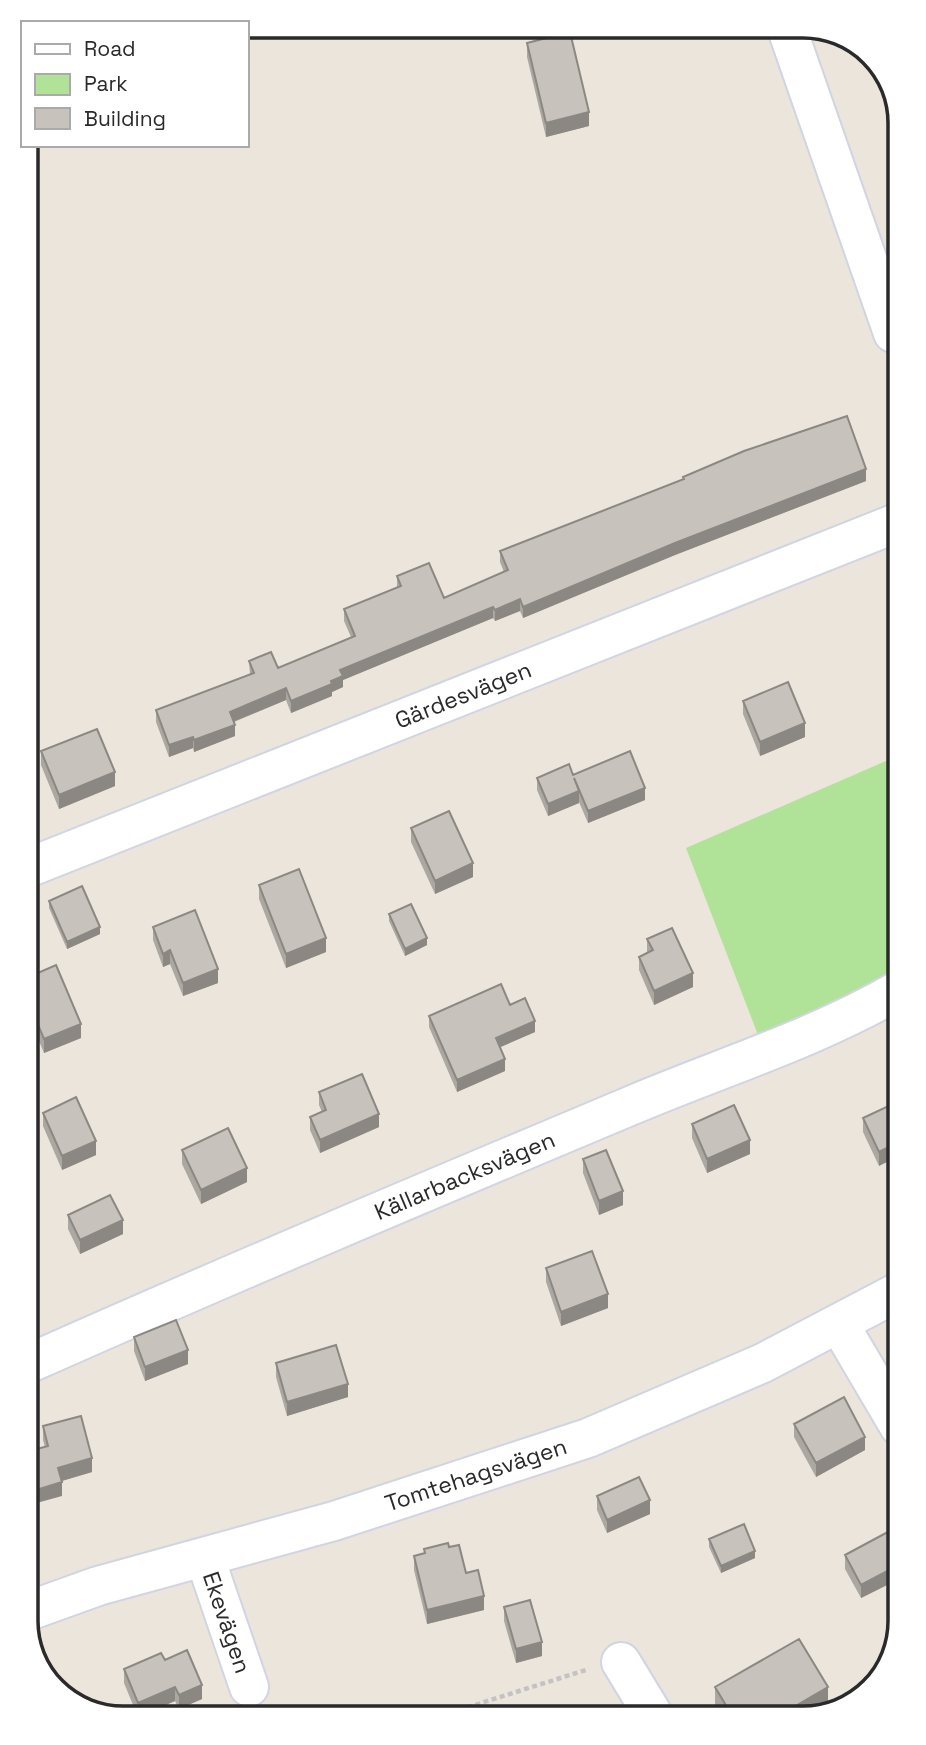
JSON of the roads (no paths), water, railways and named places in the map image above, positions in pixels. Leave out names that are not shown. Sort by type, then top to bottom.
[{"type":"street","points":[[791,39],[888,314]]},
{"type":"street","name":"Gärdesvägen","points":[[39,864],[888,526]]},
{"type":"street","name":"Källarbacksvägen","points":[[38,1359],[634,1104],[761,1055],[888,997]]},
{"type":"street","name":"Tomtehagsvägen","points":[[38,1608],[98,1586],[205,1558],[394,1502],[588,1438],[720,1384],[888,1297]]},
{"type":"street","points":[[839,1324],[888,1407]]},
{"type":"street","name":"Ekevägen","points":[[205,1558],[249,1687]]},
{"type":"street","points":[[621,1662],[648,1706]]}]
